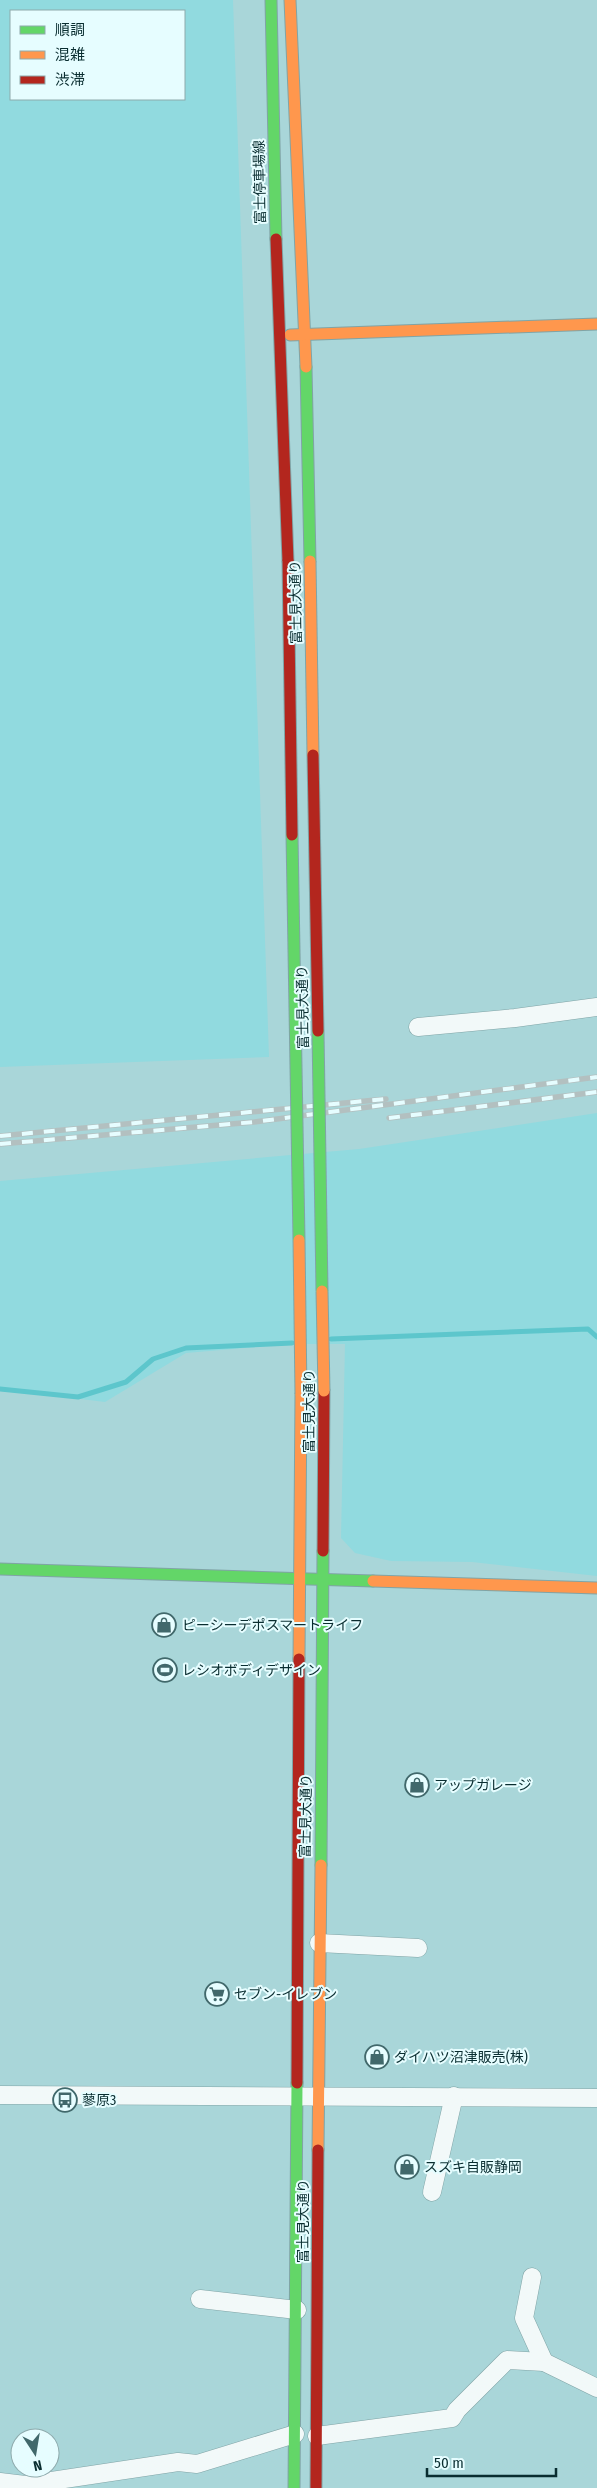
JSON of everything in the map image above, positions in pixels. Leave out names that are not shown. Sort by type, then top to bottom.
[{"type":"street","name":"富士停車場線","points":[[271,0],[278,336]]},
{"type":"street","points":[[290,0],[306,335]]},
{"type":"street","points":[[278,336],[597,324]]},
{"type":"street","name":"富士見大通り","points":[[306,335],[324,1391],[316,2488]]},
{"type":"street","name":"富士見大通り","points":[[278,336],[288,561],[301,1394],[297,2310],[294,2488]]},
{"type":"street","points":[[418,1027],[515,1018],[597,1007]]},
{"type":"street","points":[[0,1569],[299,1577],[597,1588]]},
{"type":"street","points":[[319,1943],[418,1948]]},
{"type":"street","points":[[0,2095],[597,2098]]},
{"type":"street","points":[[432,2192],[454,2096]]},
{"type":"street","points":[[532,2277],[524,2318],[544,2362]]},
{"type":"street","points":[[200,2299],[297,2310]]},
{"type":"street","points":[[317,2436],[452,2418],[457,2410],[507,2360],[544,2362],[597,2388]]},
{"type":"street","points":[[0,2482],[25,2487],[178,2462],[196,2464],[295,2434]]},
{"type":"shaded area","points":[[0,0],[233,0],[269,1057],[0,1067]]},
{"type":"shaded area","points":[[597,1113],[597,1576],[472,1562],[391,1561],[355,1553],[341,1538],[345,1344],[290,1344],[186,1353],[105,1402],[0,1389],[0,1181],[359,1149]]},
{"type":"waterway","points":[[331,1339],[588,1329],[597,1337]]},
{"type":"waterway","points":[[0,1389],[78,1397],[126,1382],[153,1359],[186,1348],[292,1343]]},
{"type":"railway","points":[[0,1144],[254,1122],[597,1077]]},
{"type":"railway","points":[[389,1118],[597,1092]]},
{"type":"railway","points":[[0,1136],[386,1099]]},
{"type":"traffic: fast","points":[[271,0],[276,239]]},
{"type":"traffic: fast","points":[[306,367],[310,561]]},
{"type":"traffic: fast","points":[[292,835],[299,1240]]},
{"type":"traffic: fast","points":[[318,1031],[322,1291]]},
{"type":"traffic: fast","points":[[321,1865],[323,1551]]},
{"type":"traffic: fast","points":[[0,1569],[373,1581]]},
{"type":"traffic: fast","points":[[294,2488],[297,2083]]},
{"type":"traffic: slow","points":[[290,0],[306,367]]},
{"type":"traffic: slow","points":[[290,335],[597,324]]},
{"type":"traffic: slow","points":[[310,561],[313,755]]},
{"type":"traffic: slow","points":[[299,1240],[301,1394]]},
{"type":"traffic: slow","points":[[322,1291],[324,1391]]},
{"type":"traffic: slow","points":[[299,1659],[301,1394]]},
{"type":"traffic: slow","points":[[373,1581],[597,1588]]},
{"type":"traffic: slow","points":[[318,2150],[321,1865]]},
{"type":"traffic: jam","points":[[276,239],[288,561]]},
{"type":"traffic: jam","points":[[288,561],[292,835]]},
{"type":"traffic: jam","points":[[313,755],[318,1031]]},
{"type":"traffic: jam","points":[[323,1551],[324,1391]]},
{"type":"traffic: jam","points":[[297,2083],[299,1659]]},
{"type":"traffic: jam","points":[[316,2488],[318,2150]]},
{"type":"place","name":"ピーシーデポスマートライフ","points":[[164,1625]]},
{"type":"place","name":"レシオボディデザイン","points":[[165,1670]]},
{"type":"place","name":"アップガレージ","points":[[417,1785]]},
{"type":"place","name":"セブン-イレブン","points":[[217,1994]]},
{"type":"place","name":"ダイハツ沼津販売(株)","points":[[377,2057]]},
{"type":"place","name":"蓼原3","points":[[65,2100]]},
{"type":"place","name":"スズキ自販静岡","points":[[407,2167]]}]
